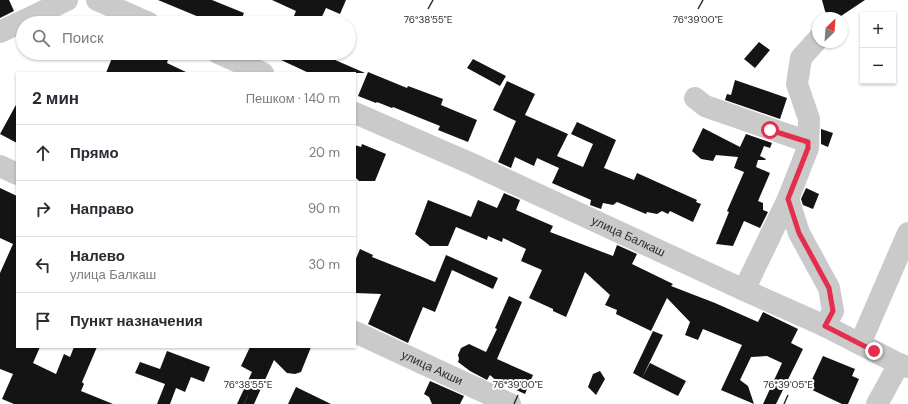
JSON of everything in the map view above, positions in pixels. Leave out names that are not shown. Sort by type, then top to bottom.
[{"type":"street","points":[[34,16],[67,0]]},
{"type":"street","points":[[96,0],[133,16]]},
{"type":"street","points":[[0,32],[16,24]]},
{"type":"street","points":[[744,290],[788,199],[808,148],[808,119],[797,84],[801,58],[812,46]]},
{"type":"street","points":[[234,60],[261,72]]},
{"type":"street","points":[[695,98],[705,106],[808,142]]},
{"type":"street","name":"улица Балкаш","points":[[356,113],[472,164],[825,326],[904,366]]},
{"type":"street","points":[[0,166],[16,174]]},
{"type":"street","points":[[788,199],[799,233],[829,288],[833,311],[825,326]]},
{"type":"street","points":[[860,344],[908,233]]},
{"type":"street","name":"улица Акши","points":[[356,332],[510,404]]},
{"type":"street","points":[[877,404],[904,366]]},
{"type":"building","points":[[0,0],[9,0],[14,11],[0,18]]},
{"type":"building","points":[[158,0],[212,0],[244,13],[243,16],[197,16]]},
{"type":"building","points":[[272,0],[346,0],[340,14],[326,8],[322,16],[294,16],[296,11]]},
{"type":"building","points":[[822,0],[865,0],[847,12],[825,11]]},
{"type":"building","points":[[759,42],[770,50],[755,68],[744,59]]},
{"type":"building","points":[[473,59],[506,76],[500,86],[467,68]]},
{"type":"building","points":[[111,60],[168,60],[167,63],[186,72],[106,72]]},
{"type":"building","points":[[281,60],[335,60],[365,73],[356,72],[307,72]]},
{"type":"building","points":[[368,72],[407,88],[408,86],[443,99],[441,105],[477,120],[468,142],[438,130],[440,126],[393,107],[392,108],[377,102],[376,103],[358,96]]},
{"type":"building","points":[[735,80],[787,98],[780,119],[725,100],[727,94],[731,95]]},
{"type":"building","points":[[507,81],[535,94],[525,115],[568,134],[557,156],[583,167],[593,144],[571,134],[577,122],[616,140],[604,168],[634,180],[637,173],[697,200],[696,202],[701,204],[693,222],[670,211],[668,214],[662,211],[657,214],[647,212],[646,214],[617,202],[613,205],[603,203],[601,209],[590,205],[591,200],[552,183],[559,168],[537,158],[534,166],[515,157],[511,168],[498,162],[516,121],[493,110]]},
{"type":"building","points":[[16,105],[16,142],[0,134]]},
{"type":"building","points":[[703,128],[740,147],[746,134],[772,143],[770,148],[764,146],[760,156],[766,159],[758,160],[756,167],[770,173],[758,201],[763,203],[763,210],[768,212],[760,228],[744,221],[733,246],[716,244],[729,212],[727,211],[744,172],[734,168],[738,157],[716,155],[713,161],[701,159],[692,151]]},
{"type":"building","points":[[821,129],[833,133],[828,147],[821,144]]},
{"type":"building","points":[[362,144],[386,154],[375,181],[359,181],[356,178],[356,145],[361,147]]},
{"type":"building","points":[[0,188],[16,196],[16,348],[40,348],[33,363],[56,374],[64,354],[70,357],[74,348],[97,348],[82,382],[84,384],[81,391],[113,404],[14,404],[2,399],[13,374],[0,369],[0,273],[13,244],[0,238]]},
{"type":"building","points":[[806,188],[819,194],[813,209],[803,205],[801,199]]},
{"type":"building","points":[[504,193],[520,200],[516,210],[553,226],[550,232],[613,256],[617,245],[637,254],[632,264],[673,284],[671,286],[758,322],[763,312],[798,329],[791,343],[803,349],[776,404],[763,404],[782,363],[767,356],[751,357],[740,380],[748,386],[754,404],[721,390],[742,345],[703,329],[698,340],[685,335],[690,322],[667,298],[651,331],[616,314],[617,310],[605,305],[610,295],[585,272],[566,317],[529,298],[542,270],[521,261],[526,249],[503,238],[502,242],[488,236],[487,240],[456,227],[448,246],[430,246],[415,234],[428,200],[471,217],[478,200],[497,208]]},
{"type":"building","points":[[360,249],[373,255],[372,257],[435,282],[446,255],[498,278],[493,289],[452,270],[435,312],[423,307],[408,343],[368,324],[381,294],[356,293],[356,259]]},
{"type":"building","points":[[509,296],[522,302],[497,359],[533,375],[525,394],[505,385],[501,385],[490,375],[487,380],[470,371],[458,362],[458,355],[461,348],[469,344],[486,352],[497,329],[495,328]]},
{"type":"building","points":[[653,331],[663,335],[642,378],[633,373]]},
{"type":"building","points":[[250,348],[311,348],[301,372],[295,374],[287,373],[274,360],[254,404],[237,404],[252,372],[241,366]]},
{"type":"building","points":[[167,351],[210,367],[204,382],[191,377],[185,392],[176,388],[170,404],[157,404],[165,384],[135,373],[140,362],[160,369]]},
{"type":"building","points":[[823,356],[855,369],[852,376],[859,379],[848,404],[842,404],[808,388]]},
{"type":"building","points":[[650,363],[686,381],[678,396],[642,378]]},
{"type":"building","points":[[600,371],[605,379],[596,395],[588,387],[593,374]]},
{"type":"building","points":[[430,381],[464,396],[460,404],[432,404],[429,397],[424,394]]},
{"type":"building","points":[[296,387],[331,404],[288,404]]},
{"type":"route","points":[[770,130],[808,142],[808,148],[788,199],[799,233],[829,288],[833,311],[825,326],[874,351]]}]
